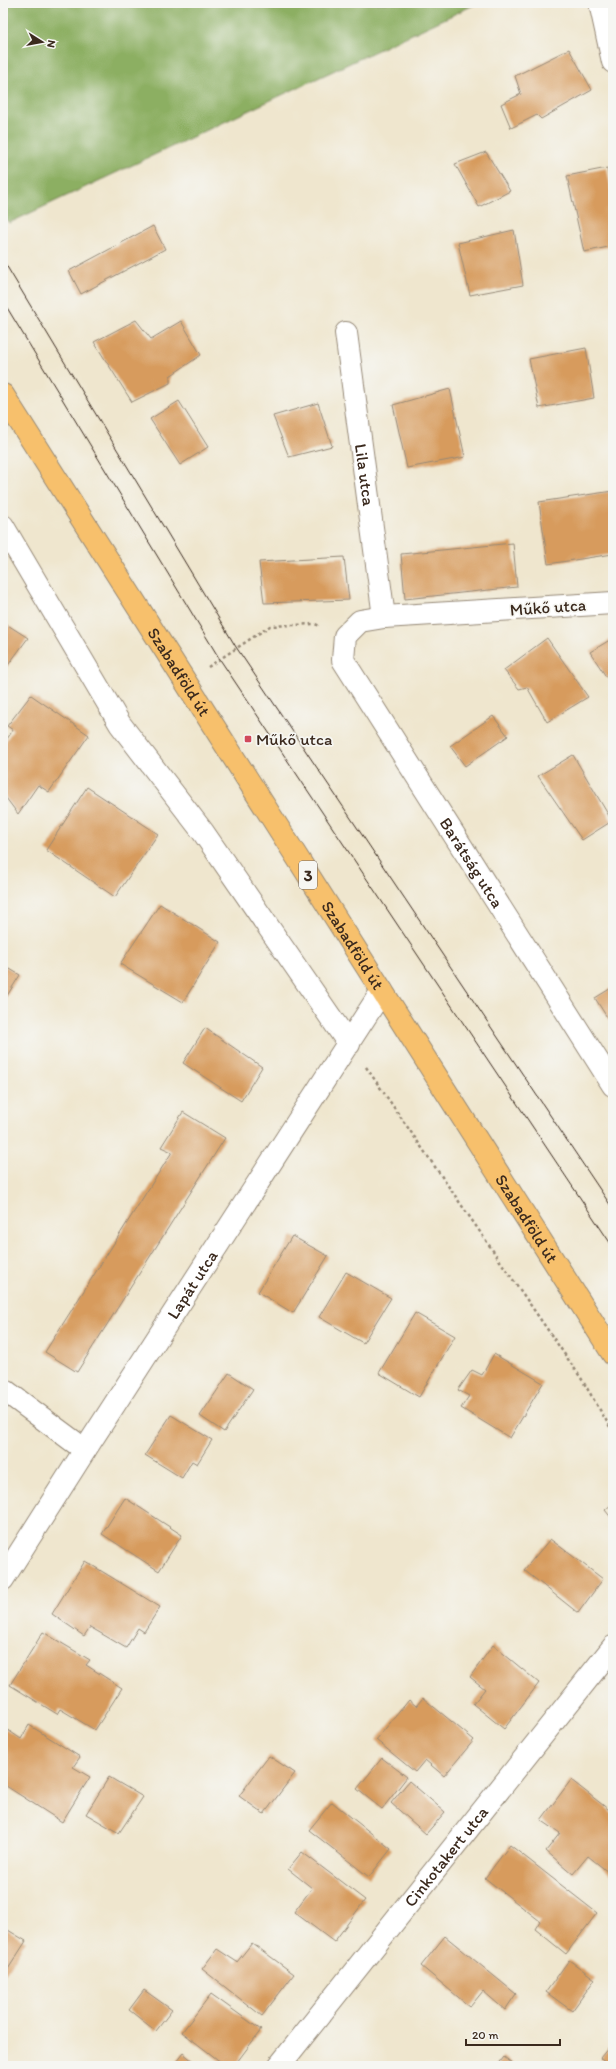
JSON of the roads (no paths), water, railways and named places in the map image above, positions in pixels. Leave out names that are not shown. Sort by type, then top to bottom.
[{"type":"main road","name":"Szabadföld út","points":[[3,396],[613,1354]]},
{"type":"street","points":[[600,3],[613,62]]},
{"type":"street","name":"Lila utca","points":[[346,333],[384,617]]},
{"type":"street","points":[[3,526],[120,724],[203,832],[349,1044]]},
{"type":"street","name":"Műkő utca","points":[[345,636],[360,621],[384,617],[613,603]]},
{"type":"street","name":"Barátság utca","points":[[345,636],[343,660],[613,1085]]},
{"type":"street","name":"Lapát utca","points":[[3,1579],[382,991]]},
{"type":"street","points":[[3,1389],[85,1450]]},
{"type":"street","name":"Cinkotakert utca","points":[[279,2066],[613,1647]]},
{"type":"tram line","points":[[3,260],[236,647],[613,1209]]},
{"type":"tram line","points":[[3,301],[219,658],[613,1247]]},
{"type":"place","name":"Műkő utca","points":[[248,739]]}]
